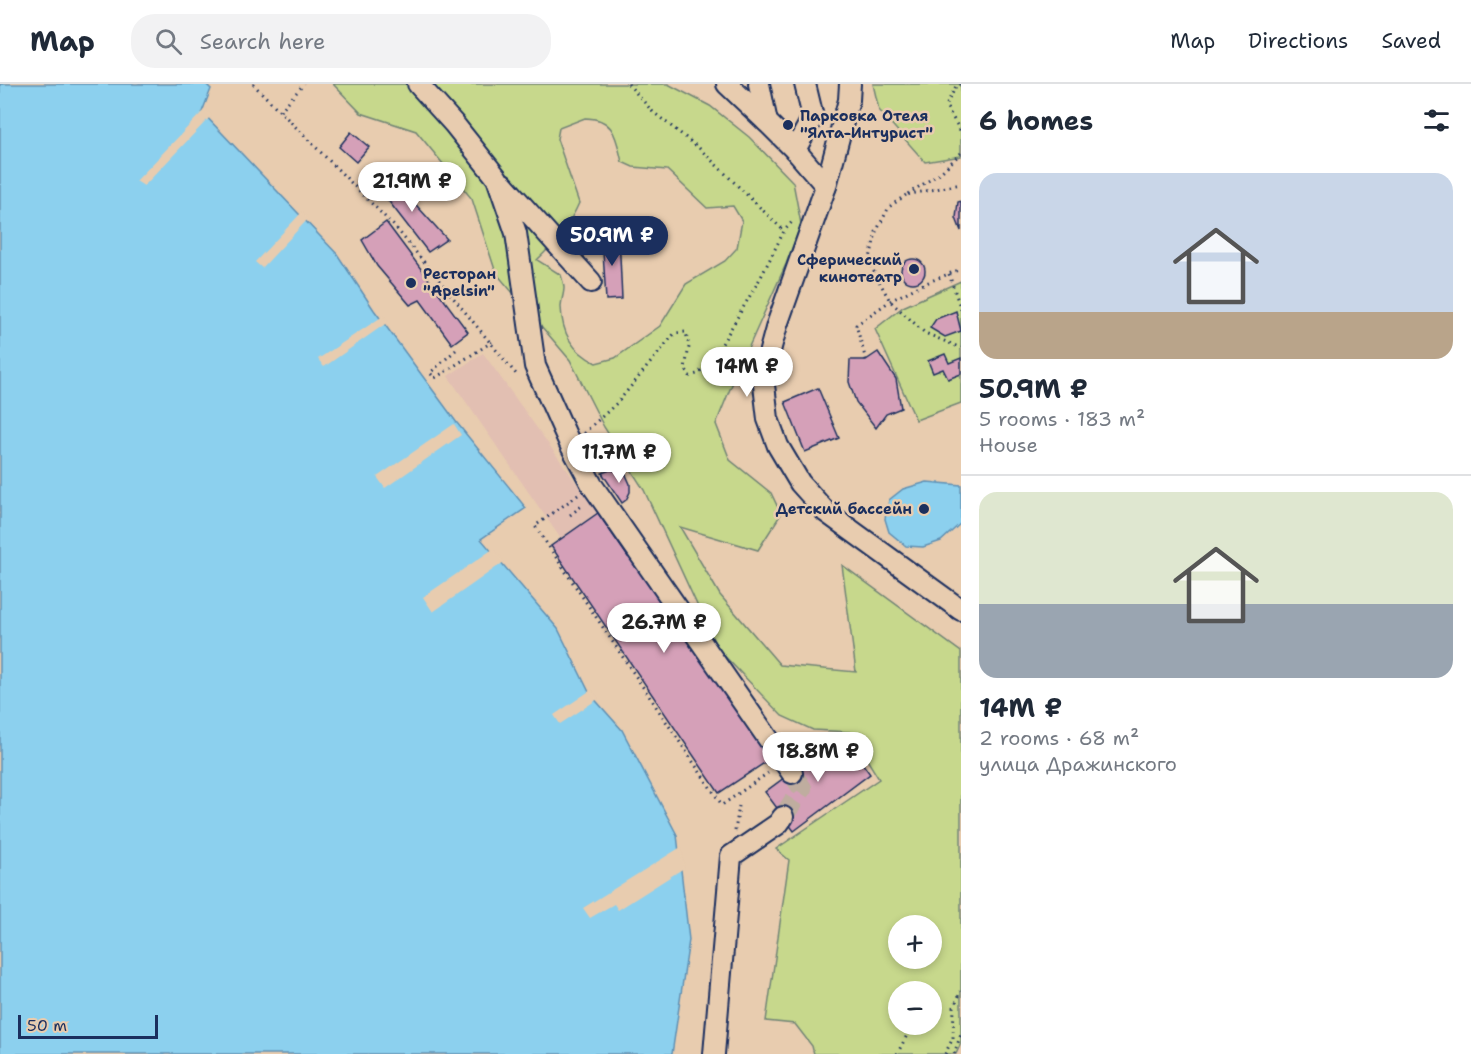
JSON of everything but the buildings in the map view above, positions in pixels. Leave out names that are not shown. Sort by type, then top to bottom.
[{"type":"street","points":[[417,84],[454,124],[497,178],[591,282]]},
{"type":"street","points":[[727,84],[795,150],[826,186]]},
{"type":"street","points":[[759,84],[766,122]]},
{"type":"street","points":[[805,84],[813,117]]},
{"type":"street","points":[[795,150],[813,117],[816,84]]},
{"type":"street","points":[[852,89],[826,186],[777,325],[768,358],[764,385],[768,419],[778,446],[800,483],[826,512],[961,610]]},
{"type":"street","points":[[497,178],[516,232],[535,366],[570,444],[592,485],[788,768]]},
{"type":"street","points":[[714,1054],[730,856],[778,824],[783,817]]},
{"type":"path","points":[[253,84],[396,228],[492,342],[520,379]]},
{"type":"path","points":[[280,111],[304,84]]},
{"type":"path","points":[[584,433],[618,402],[675,333],[686,332],[689,347],[685,368],[690,376],[697,374],[711,362],[761,277],[784,231],[699,148],[653,112],[628,84]]},
{"type":"path","points":[[961,85],[956,86],[946,106],[961,132]]},
{"type":"path","points":[[961,153],[939,174],[889,207],[876,232],[869,263],[890,301],[925,333],[961,348]]},
{"type":"path","points":[[906,195],[961,184]]},
{"type":"path","points":[[866,360],[856,325],[890,301],[961,269]]},
{"type":"path","points":[[949,274],[961,310]]},
{"type":"path","points":[[456,350],[430,373],[435,378],[492,342]]},
{"type":"path","points":[[592,485],[535,526],[722,805],[788,768]]},
{"type":"path","points":[[945,1054],[952,1038],[954,1007],[961,991]]},
{"type":"path","points":[[954,1054],[961,1034]]},
{"type":"path","points":[[897,1054],[907,1035]]},
{"type":"shaded area","points":[[483,353],[598,513],[561,539],[448,376]]},
{"type":"green space","points":[[333,84],[668,84],[710,106],[749,137],[793,182],[801,224],[786,264],[716,424],[730,460],[771,493],[781,514],[758,550],[680,527],[720,595],[780,665],[856,672],[842,565],[961,652],[961,1043],[956,1054],[814,1054],[812,1046],[795,1024],[766,1021],[789,860],[776,849],[879,779],[850,732],[813,730],[782,716],[717,648],[644,490],[604,427],[570,360],[496,273],[472,199],[416,131],[361,113]],"holes":[[[585,118],[603,122],[612,131],[622,162],[633,167],[667,170],[707,208],[733,206],[742,221],[737,248],[725,261],[686,284],[660,326],[615,358],[596,363],[581,353],[566,333],[562,317],[561,305],[564,288],[561,275],[537,260],[561,234],[579,203],[557,139],[559,128]]]},
{"type":"green space","points":[[873,84],[961,84],[961,156],[925,162],[879,110]]},
{"type":"green space","points":[[961,281],[961,403],[916,420],[875,329],[903,307]]},
{"type":"water","points":[[0,84],[206,84],[211,89],[202,112],[337,254],[374,310],[457,423],[526,508],[481,539],[558,629],[590,694],[622,730],[677,835],[689,940],[672,1054],[0,1054]]},
{"type":"water","name":"Детский бассейн","points":[[927,482],[961,485],[961,523],[941,541],[923,547],[906,546],[889,532],[885,519],[889,500],[903,489]]},
{"type":"pier","points":[[207,107],[206,111],[211,116],[144,186],[136,181]]},
{"type":"pier","points":[[302,212],[308,219],[262,268],[255,262]]},
{"type":"pier","points":[[383,316],[388,322],[324,367],[318,359]]},
{"type":"pier","points":[[454,424],[461,435],[385,488],[377,477]]},
{"type":"pier","points":[[493,549],[504,562],[433,612],[423,597]]},
{"type":"pier","points":[[591,690],[598,699],[560,724],[554,715]]},
{"type":"pier","points":[[681,847],[684,868],[618,910],[614,904],[590,918],[583,908]]},
{"type":"tunnel","points":[[783,817],[802,788],[792,773]]},
{"type":"place","name":"Парковка Отеля \"Ялта-Интурист\"","points":[[788,125]]},
{"type":"place","name":"Сферический кинотеатр","points":[[914,269]]},
{"type":"place","name":"Ресторан \"Apelsin\"","points":[[411,283]]},
{"type":"place","name":"Детский бассейн","points":[[924,509]]}]
